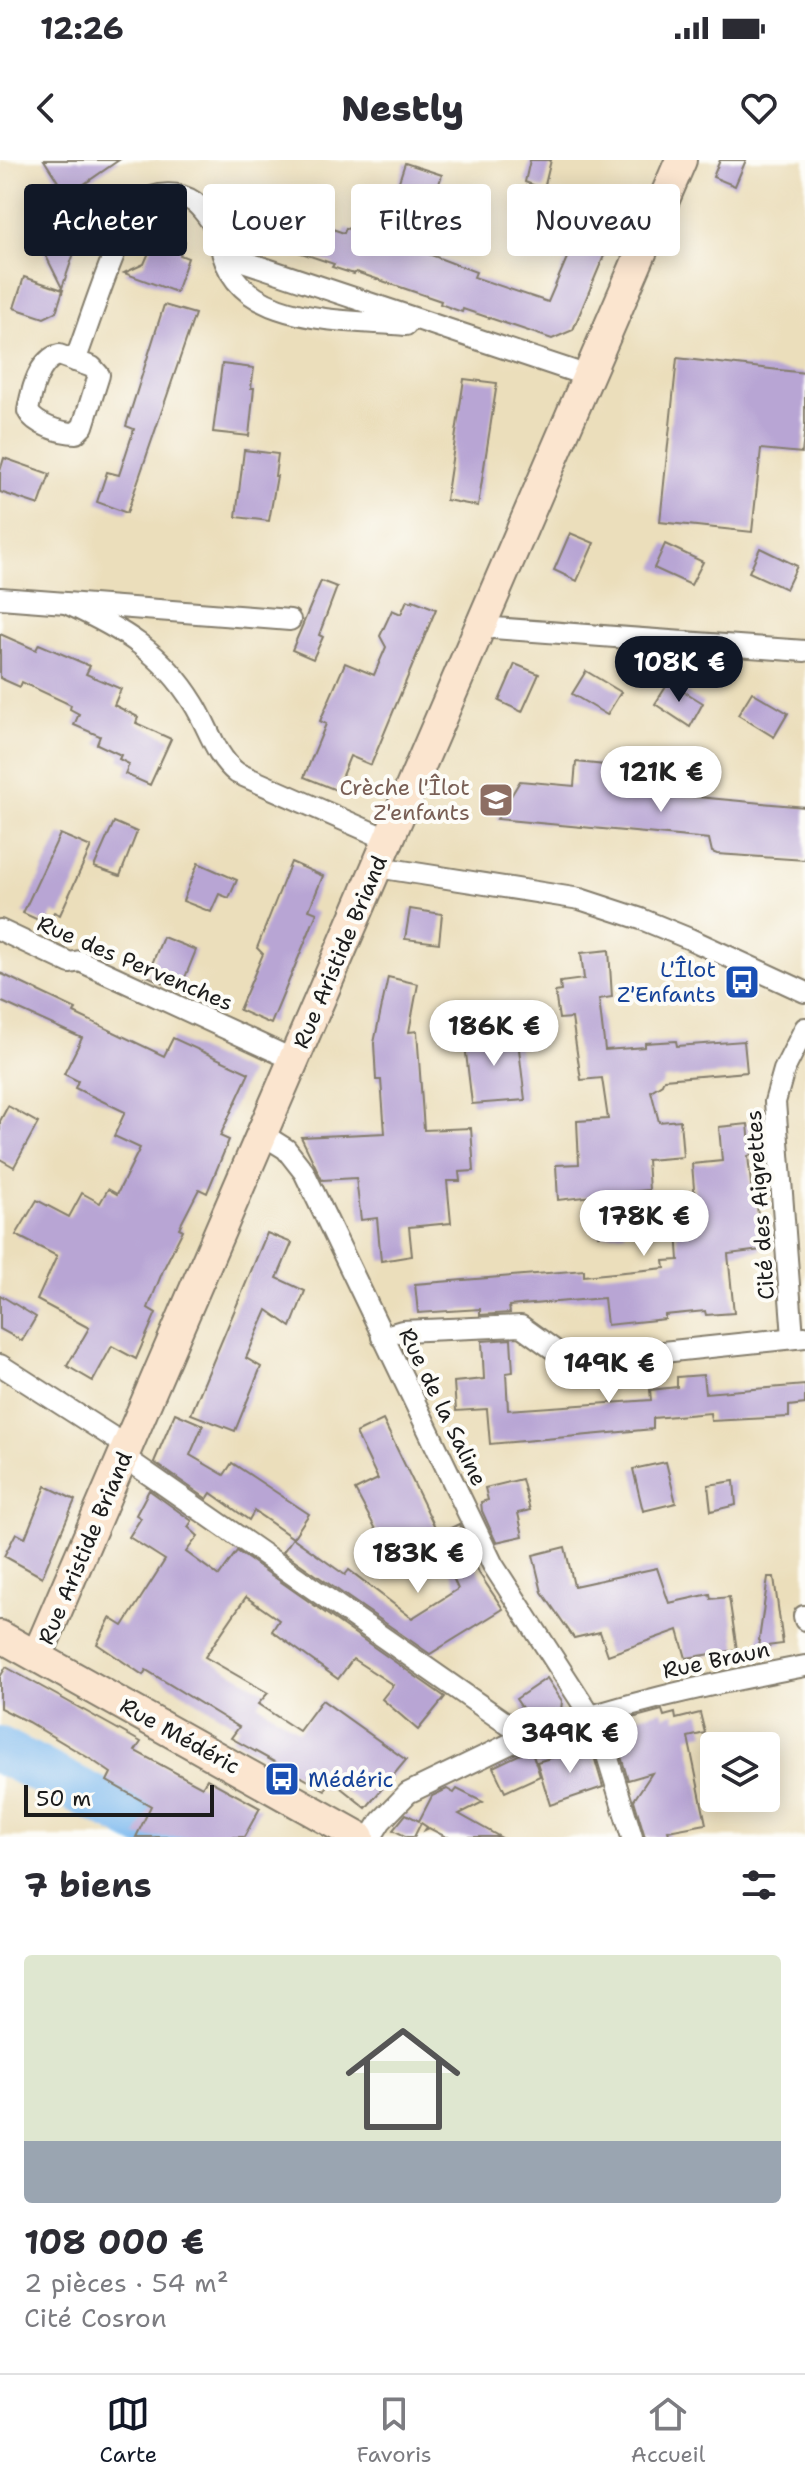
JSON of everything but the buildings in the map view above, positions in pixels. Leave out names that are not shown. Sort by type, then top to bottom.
[{"type":"main road","name":"Rue Aristide Briand","points":[[14,1649],[126,1452],[681,160]]},
{"type":"main road","name":"Rue Médéric","points":[[14,1649],[359,1836]]},
{"type":"street","points":[[75,361],[123,234],[144,201],[173,194],[192,201],[203,215]]},
{"type":"street","points":[[222,256],[232,279],[245,292],[281,311],[301,316],[442,328]]},
{"type":"street","points":[[236,256],[240,260],[588,376]]},
{"type":"street","points":[[0,598],[290,620]]},
{"type":"street","points":[[68,604],[107,622],[152,652],[183,687],[231,768],[383,853],[580,899],[641,919],[805,992]]},
{"type":"street","points":[[480,627],[805,651]]},
{"type":"street","name":"Rue des Pervenches","points":[[0,930],[70,963],[80,961],[294,1060]]},
{"type":"street","name":"Cité des Aigrettes","points":[[382,1337],[402,1331],[521,1326],[560,1354],[574,1358],[625,1356],[799,1337],[775,1102],[784,1070],[805,1028]]},
{"type":"street","name":"Rue de la Saline","points":[[262,1134],[286,1149],[304,1172],[493,1565],[599,1729],[632,1837]]},
{"type":"street","points":[[0,1365],[516,1730],[520,1739]]},
{"type":"street","name":"Rue Braun","points":[[359,1836],[408,1793],[520,1739],[591,1714],[688,1689],[805,1666]]},
{"type":"waterway","points":[[0,1750],[169,1837]]},
{"type":"place","name":"Crèche l'Îlot Z'enfants","points":[[496,800]]},
{"type":"place","name":"L'Îlot Z'Enfants","points":[[742,982]]},
{"type":"place","name":"Médéric","points":[[282,1779]]}]
